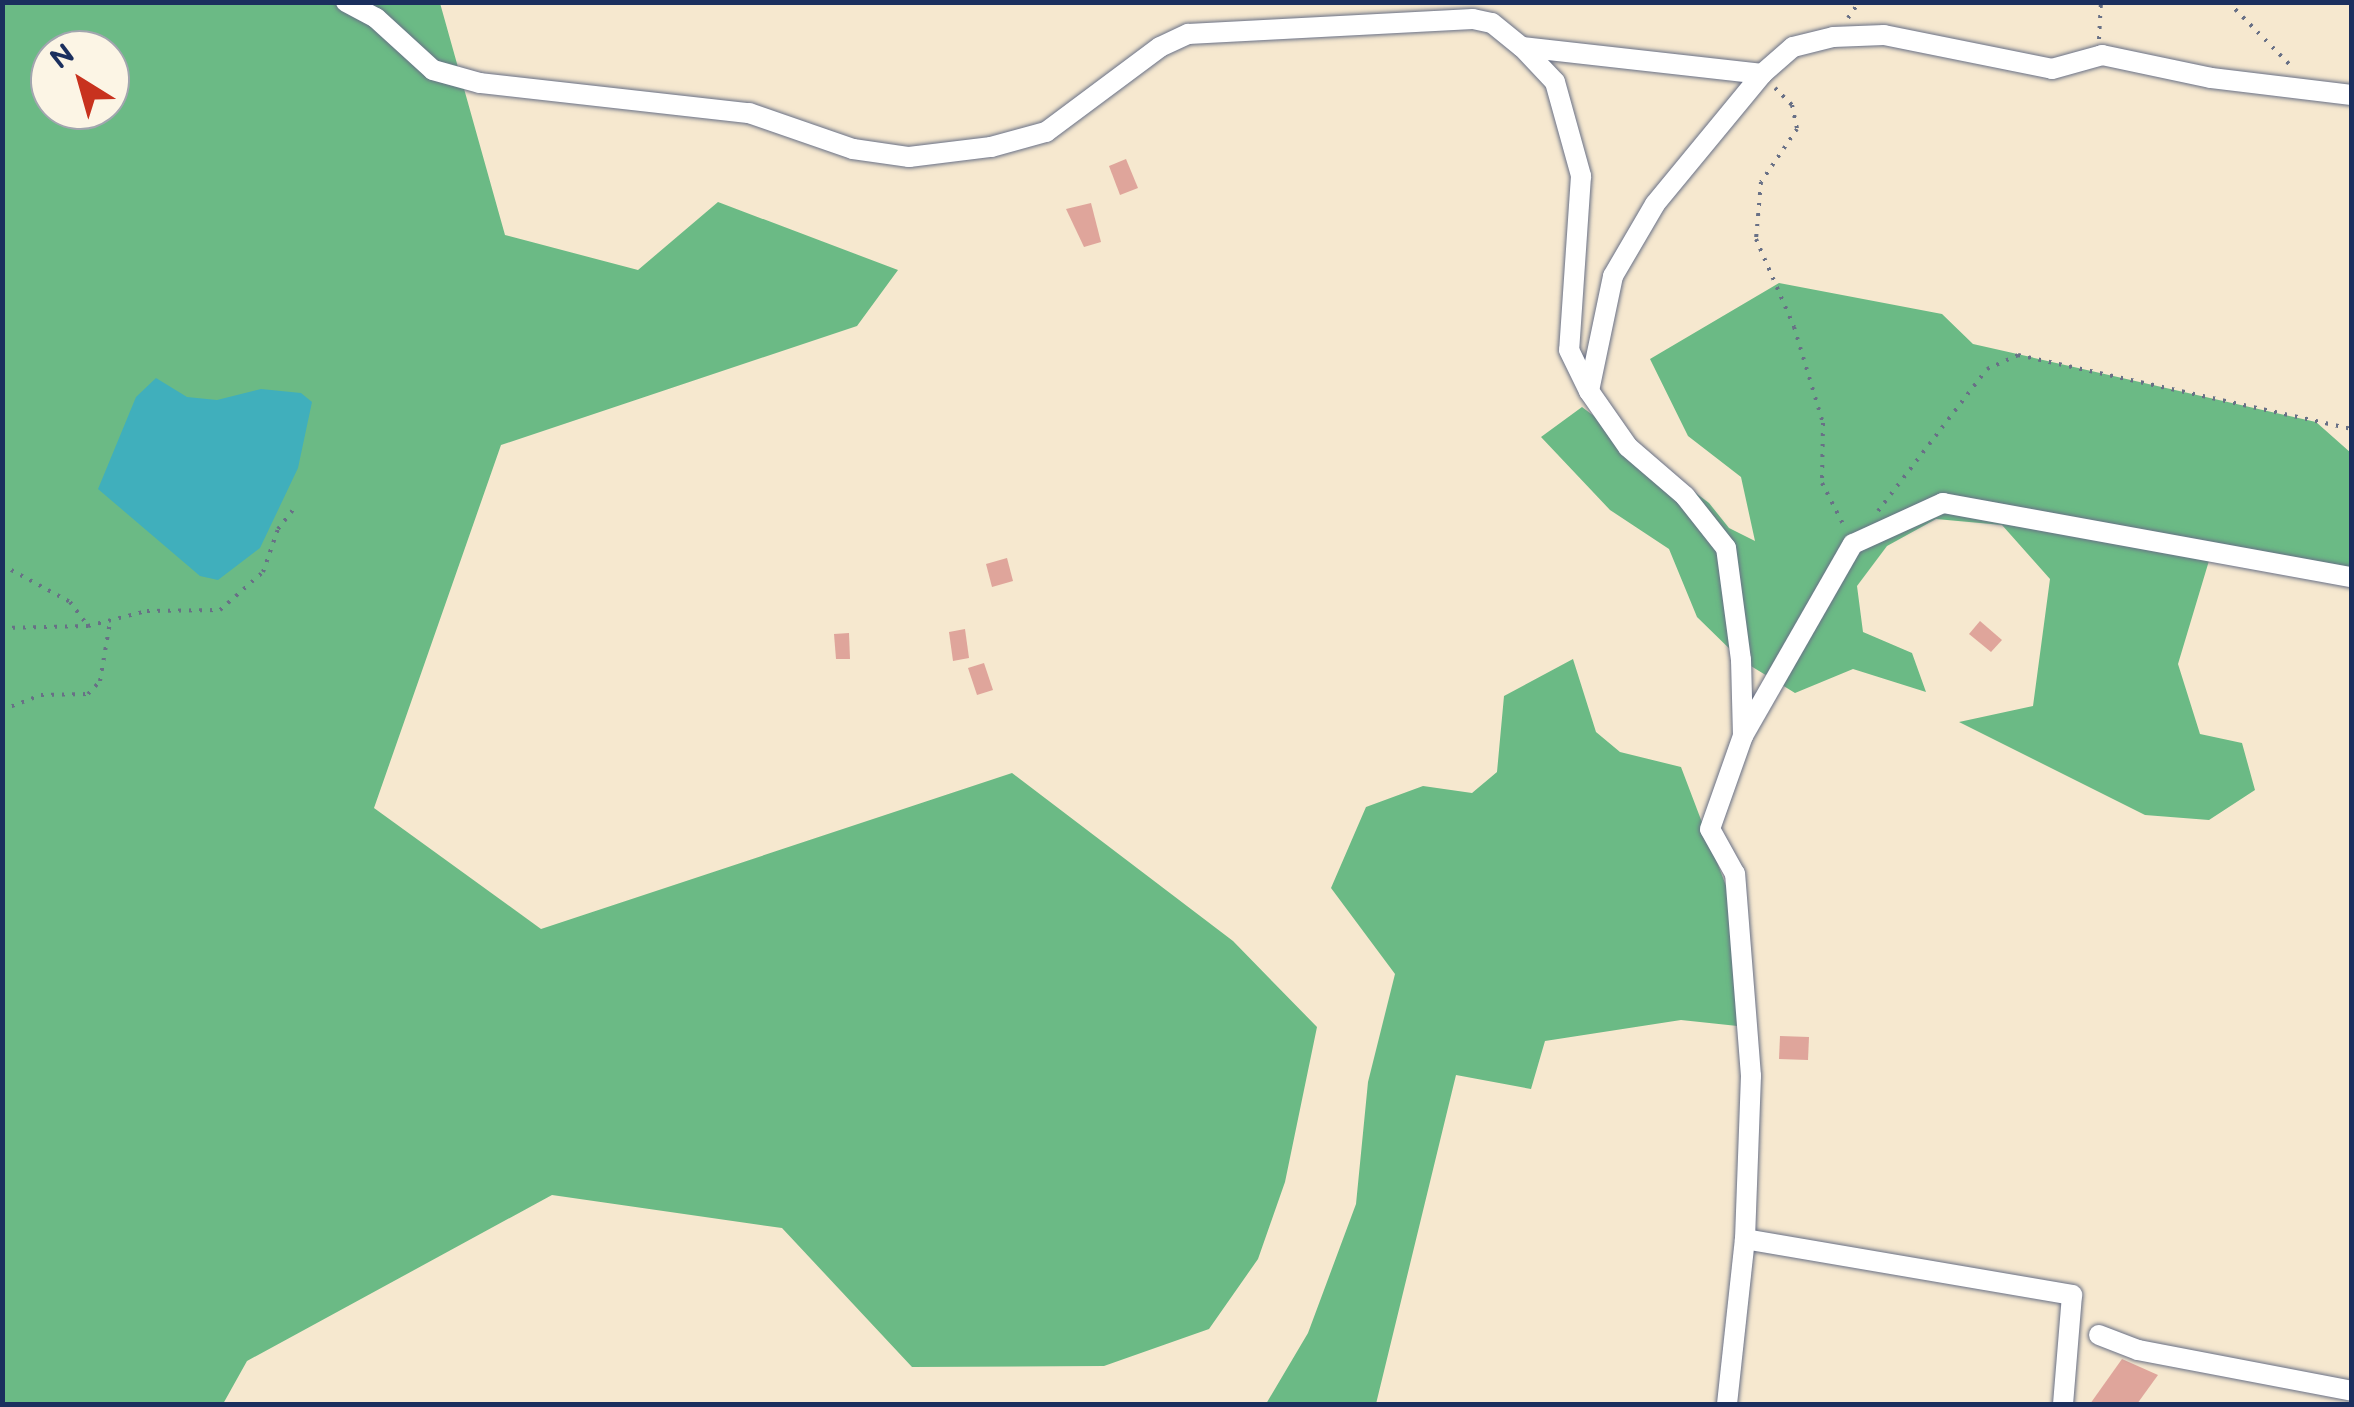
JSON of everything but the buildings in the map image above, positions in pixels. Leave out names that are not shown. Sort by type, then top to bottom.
[{"type":"street","points":[[346,2],[376,18],[433,70],[480,83],[749,113],[853,149],[909,157],[991,148],[1046,132],[1160,46],[1188,34],[1473,19],[1492,23],[1522,46],[1554,82],[1581,176],[1569,350],[1589,391],[1628,448],[1684,496],[1726,548],[1743,736]]},
{"type":"street","points":[[1589,391],[1613,276],[1655,204],[1762,74],[1793,48],[1833,38],[1884,35],[2052,69],[2093,58],[2352,95]]},
{"type":"street","points":[[1522,46],[1762,74]]},
{"type":"street","points":[[1727,1404],[1745,1239],[1750,1076],[1735,874],[1710,828],[1743,736],[1853,544],[1943,504],[2352,577]]},
{"type":"street","points":[[1745,1239],[2072,1295],[2063,1404]]},
{"type":"street","points":[[2099,1335],[2138,1350],[2352,1391]]},
{"type":"path","points":[[2093,58],[2102,2]]},
{"type":"path","points":[[2228,2],[2319,93]]},
{"type":"path","points":[[1762,74],[1792,106],[1796,129],[1761,182],[1756,239],[1794,327],[1823,423],[1822,483],[1853,544]]},
{"type":"path","points":[[1877,512],[1986,370],[2018,355],[2352,430]]},
{"type":"path","points":[[2,628],[88,626],[147,611],[220,610],[263,572],[278,529],[298,505]]},
{"type":"path","points":[[2,565],[70,602],[88,626]]},
{"type":"path","points":[[2,710],[40,695],[88,694],[100,681],[111,620]]},
{"type":"green space","points":[[3,3],[440,3],[505,235],[638,270],[718,202],[898,270],[857,326],[501,445],[374,808],[541,929],[1012,773],[1233,941],[1317,1027],[1285,1182],[1258,1259],[1209,1329],[1104,1366],[912,1367],[782,1228],[552,1195],[247,1361],[223,1404],[3,1404]]},
{"type":"green space","points":[[1779,283],[1942,314],[1973,344],[2316,422],[2351,453],[2351,577],[2211,554],[2178,664],[2200,734],[2242,743],[2255,790],[2209,820],[2145,815],[1959,722],[2033,706],[2050,579],[2002,525],[1936,519],[1887,546],[1857,586],[1863,632],[1912,653],[1926,692],[1853,669],[1795,693],[1741,660],[1697,617],[1669,549],[1610,510],[1541,437],[1582,407],[1709,503],[1729,528],[1755,541],[1741,477],[1688,436],[1650,359]]},
{"type":"green space","points":[[1573,659],[1596,732],[1620,752],[1681,767],[1739,920],[1747,1027],[1681,1020],[1545,1041],[1531,1089],[1456,1075],[1376,1404],[1266,1404],[1308,1333],[1356,1204],[1368,1082],[1395,974],[1331,888],[1366,807],[1423,786],[1472,793],[1497,772],[1504,696]]},
{"type":"water","points":[[156,378],[187,397],[217,400],[261,389],[301,393],[312,402],[298,468],[260,548],[218,580],[200,576],[98,489],[136,397]]}]
